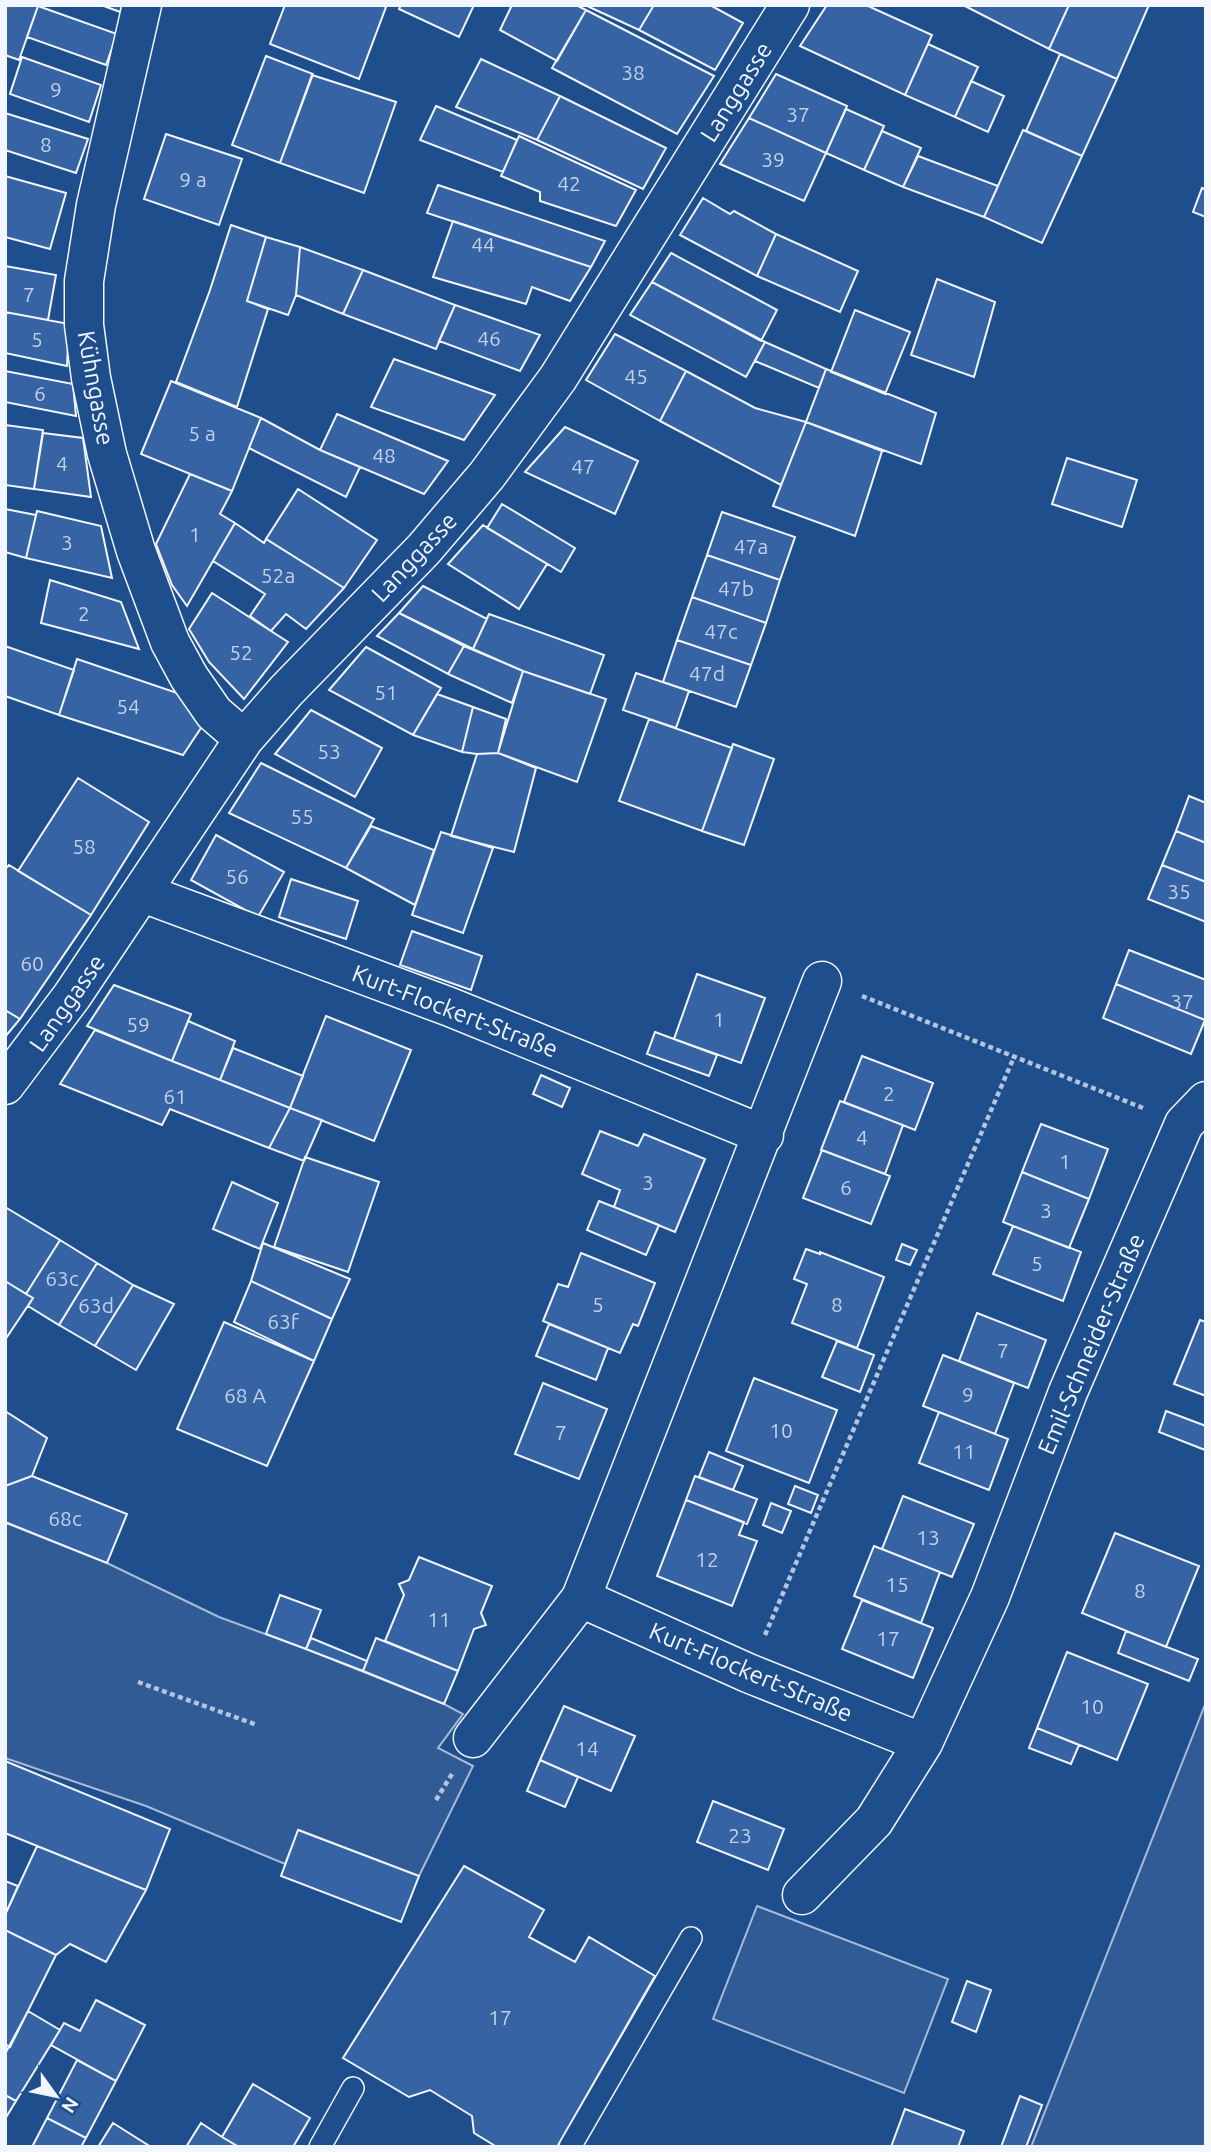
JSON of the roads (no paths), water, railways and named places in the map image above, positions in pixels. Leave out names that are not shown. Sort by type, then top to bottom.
[{"type":"street","name":"Kühngasse","points":[[142,5],[96,205],[84,281],[84,326],[91,378],[107,454],[136,551],[170,642],[189,677],[214,713],[244,739]]},
{"type":"street","name":"Langgasse","points":[[5,1085],[72,996],[244,739],[286,691],[424,549],[487,475],[558,377],[790,5]]},
{"type":"street","name":"Kurt-Flockert-Straße","points":[[143,893],[450,1007],[764,1135]]},
{"type":"street","points":[[473,1738],[581,1598],[822,981]]},
{"type":"street","name":"Emil-Schneider-Straße","points":[[802,1895],[874,1821],[923,1743],[990,1597],[1068,1392],[1195,1113]]},
{"type":"street","name":"Kurt-Flockert-Straße","points":[[581,1598],[748,1674],[923,1743]]},
{"type":"lane","points":[[570,2147],[691,1938]]},
{"type":"lane","points":[[320,2147],[353,2088]]}]
